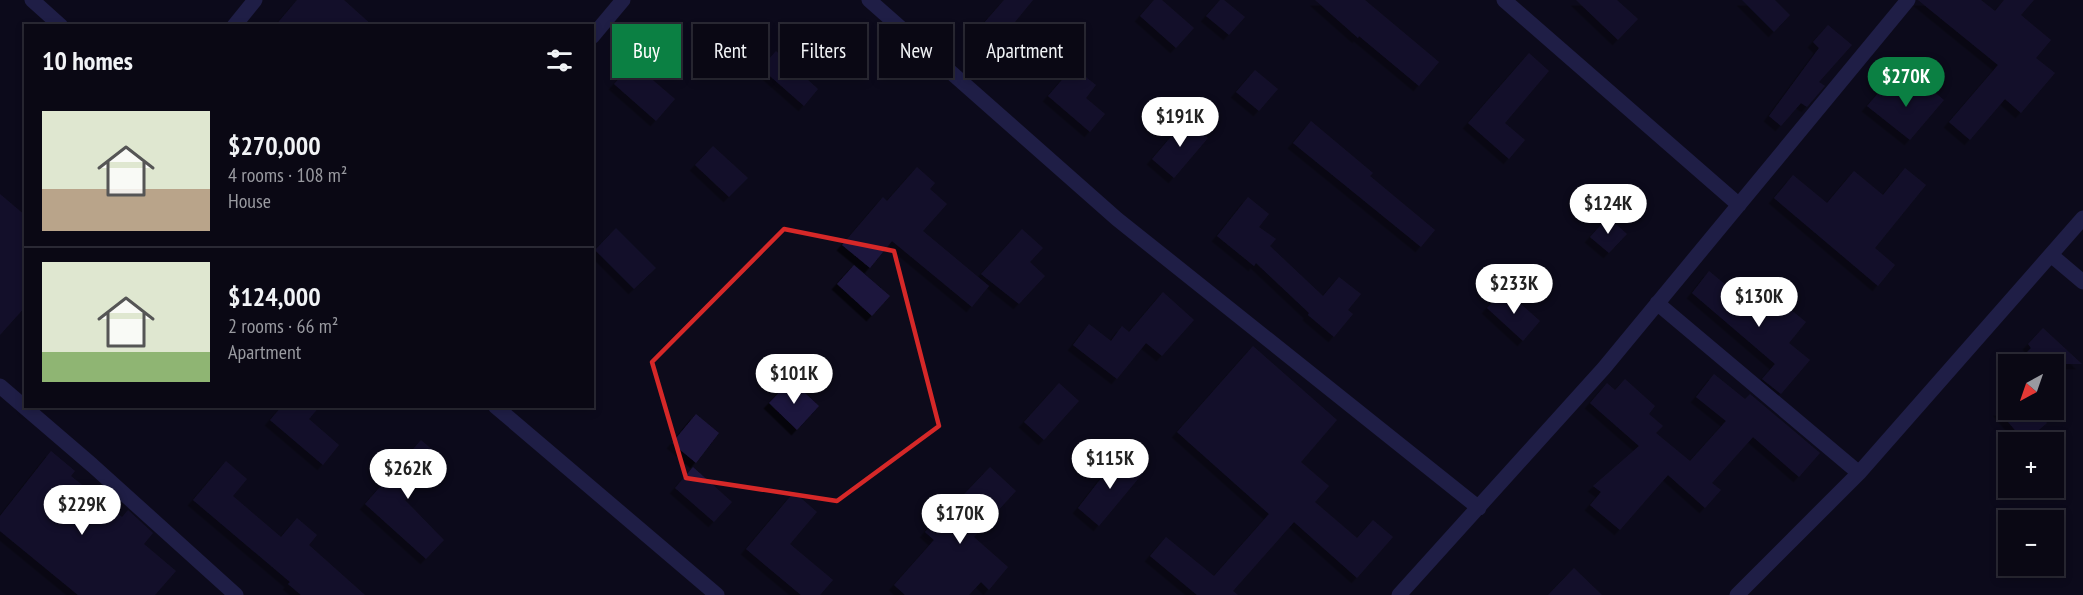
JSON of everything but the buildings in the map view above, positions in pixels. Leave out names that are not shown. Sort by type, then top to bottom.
[{"type":"street","points":[[32,0],[59,24]]},
{"type":"street","points":[[236,24],[255,0]]},
{"type":"street","points":[[594,35],[623,0]]},
{"type":"street","points":[[868,0],[1117,219],[1479,508]]},
{"type":"street","points":[[1504,0],[1739,205]]},
{"type":"street","points":[[1399,595],[1604,368],[1908,0]]},
{"type":"street","points":[[1737,595],[1859,473],[2083,218]]},
{"type":"street","points":[[2051,255],[2083,282]]},
{"type":"street","points":[[1657,303],[1859,473]]},
{"type":"street","points":[[0,386],[24,407]]},
{"type":"street","points":[[26,408],[236,595]]},
{"type":"street","points":[[497,408],[717,595]]},
{"type":"highlighted area","points":[[784,229],[894,251],[939,426],[837,501],[686,478],[652,362]]}]
